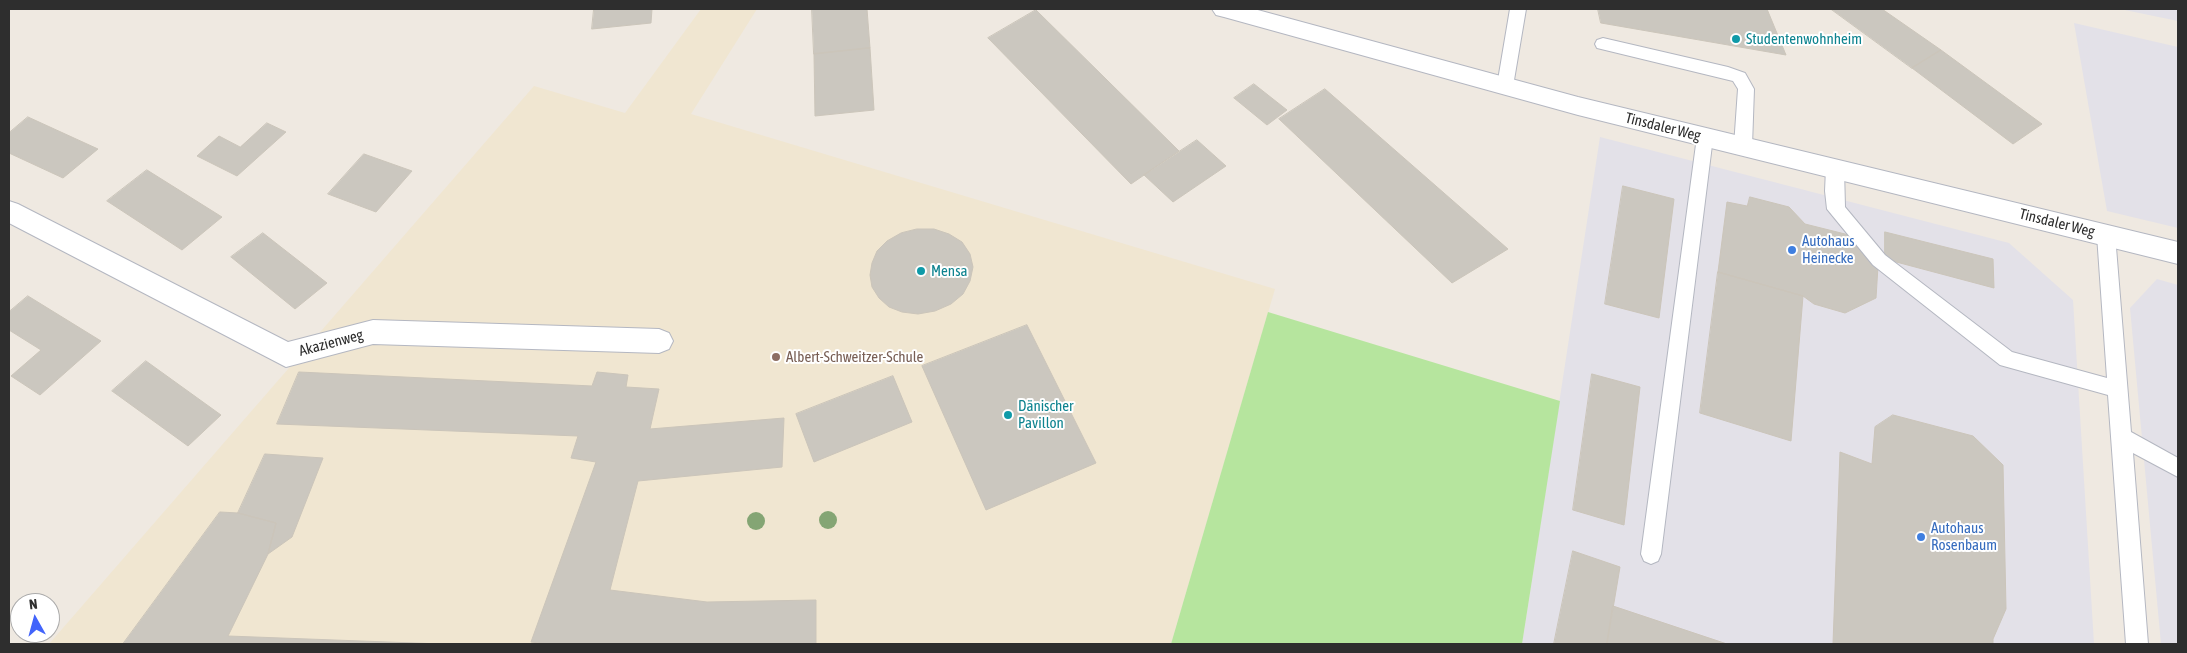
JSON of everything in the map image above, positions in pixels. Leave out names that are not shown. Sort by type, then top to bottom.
[{"type":"street","name":"Tinsdaler Weg","points":[[1224,9],[1250,12],[1505,86],[2178,253]]},
{"type":"street","name":"Akazienweg","points":[[9,210],[286,355],[373,332],[659,341]]},
{"type":"lane","points":[[1505,86],[1518,9]]},
{"type":"lane","points":[[1603,44],[1728,72],[1739,77],[1746,89],[1743,146]]},
{"type":"lane","points":[[1652,554],[1705,137]]},
{"type":"lane","points":[[1835,169],[1834,191],[1836,209],[1879,260],[2007,359],[2118,389]]},
{"type":"lane","name":"Tinsdaler Weg","points":[[2106,235],[2137,644]]},
{"type":"lane","points":[[2121,437],[2178,468]]},
{"type":"shaded area","name":"Albert-Schweitzer-Schule","points":[[701,9],[757,9],[691,114],[1275,289],[1171,644],[49,644],[60,643],[60,631],[534,86],[625,113]]},
{"type":"shaded area","points":[[2120,9],[2178,9],[2178,21]]},
{"type":"shaded area","points":[[2074,23],[2178,47],[2178,228],[2107,211]]},
{"type":"shaded area","points":[[1600,137],[2009,243],[2073,300],[2094,644],[1522,644]]},
{"type":"shaded area","points":[[2157,279],[2178,285],[2178,644],[2161,644],[2130,308]]},
{"type":"green space","points":[[1268,312],[1560,401],[1522,644],[1171,644]]},
{"type":"building","points":[[594,9],[652,9],[651,23],[592,29]]},
{"type":"building","points":[[812,9],[867,9],[870,48],[814,54]]},
{"type":"building","name":"Studentenwohnheim","points":[[1598,9],[1767,9],[1786,55],[1601,23]]},
{"type":"building","points":[[1831,9],[1882,9],[1941,50],[1912,68]]},
{"type":"building","points":[[1036,10],[1179,151],[1131,184],[988,38]]},
{"type":"building","points":[[870,48],[874,110],[815,116],[814,54]]},
{"type":"building","points":[[1941,50],[2042,124],[2013,144],[1912,68]]},
{"type":"building","points":[[1254,84],[1287,110],[1267,125],[1234,98]]},
{"type":"building","points":[[1325,89],[1508,249],[1452,283],[1279,119]]},
{"type":"building","points":[[28,117],[98,149],[63,178],[9,153],[9,133]]},
{"type":"building","points":[[267,123],[286,132],[237,176],[197,156],[219,136],[240,147]]},
{"type":"building","points":[[1197,140],[1226,166],[1173,202],[1144,175]]},
{"type":"building","points":[[364,154],[412,171],[376,212],[328,194]]},
{"type":"building","points":[[147,170],[222,217],[182,250],[107,201]]},
{"type":"building","points":[[1623,186],[1674,199],[1659,318],[1605,304]]},
{"type":"building","name":"Autohaus Heinecke","points":[[1750,197],[1789,207],[1805,224],[1849,235],[1878,266],[1876,298],[1845,313],[1814,304],[1803,296],[1718,272],[1727,202],[1747,206]]},
{"type":"building","name":"Mensa","points":[[917,229],[934,229],[949,234],[962,242],[970,254],[973,267],[970,281],[963,294],[951,304],[935,311],[918,314],[902,312],[889,307],[879,298],[872,287],[870,275],[877,251],[887,241],[901,233]]},
{"type":"building","points":[[1885,232],[1993,259],[1994,288],[1885,259]]},
{"type":"building","points":[[263,233],[327,283],[295,309],[231,257]]},
{"type":"building","points":[[1718,272],[1803,296],[1791,441],[1700,413]]},
{"type":"building","points":[[28,296],[101,341],[40,395],[11,376],[41,350],[9,330],[9,312]]},
{"type":"building","name":"Dänischer Pavillon","points":[[1027,325],[1096,463],[986,510],[922,366]]},
{"type":"building","points":[[146,361],[221,415],[188,446],[112,391]]},
{"type":"building","points":[[299,372],[592,386],[597,372],[628,375],[626,387],[659,389],[650,429],[784,418],[782,467],[638,481],[610,590],[707,602],[816,600],[816,644],[548,644],[531,642],[596,462],[571,458],[578,436],[277,424]]},
{"type":"building","points":[[1592,374],[1640,387],[1624,525],[1573,510]]},
{"type":"building","points":[[893,376],[912,422],[814,462],[796,414]]},
{"type":"building","name":"Autohaus Rosenbaum","points":[[1893,415],[1973,436],[2003,465],[2006,609],[1993,639],[1993,644],[1833,644],[1840,452],[1872,464],[1875,427]]},
{"type":"building","points":[[265,454],[323,458],[292,537],[268,554],[276,523],[238,513]]},
{"type":"building","points":[[220,512],[238,513],[276,523],[268,554],[228,636],[441,644],[123,644]]},
{"type":"building","points":[[1573,551],[1620,567],[1607,644],[1554,644]]},
{"type":"building","points":[[1613,606],[1727,644],[1607,644]]},
{"type":"place","name":"Studentenwohnheim","points":[[1736,39]]},
{"type":"place","name":"Autohaus Heinecke","points":[[1792,250]]},
{"type":"place","name":"Mensa","points":[[921,271]]},
{"type":"place","name":"Albert-Schweitzer-Schule","points":[[776,357]]},
{"type":"place","name":"Dänischer Pavillon","points":[[1008,415]]},
{"type":"place","name":"Autohaus Rosenbaum","points":[[1921,537]]}]
